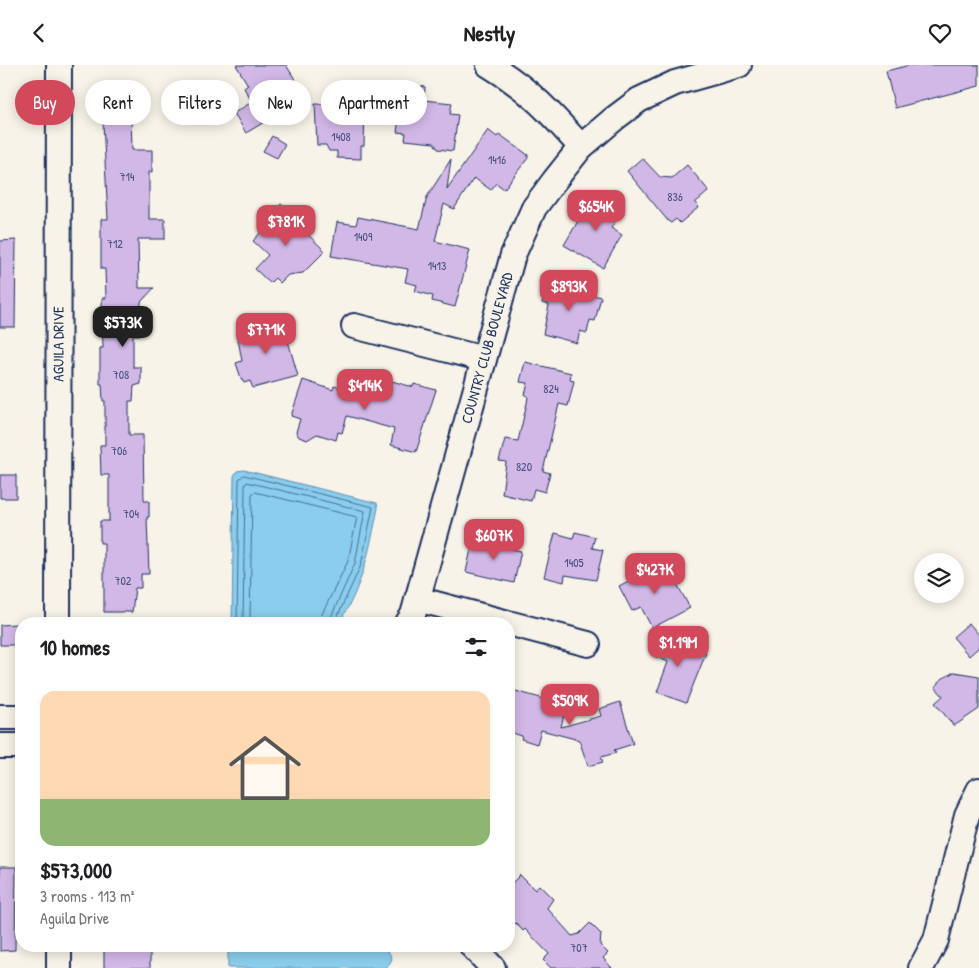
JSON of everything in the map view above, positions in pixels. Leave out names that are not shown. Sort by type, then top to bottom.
[{"type":"street","name":"AGUILA DRIVE","points":[[58,617],[59,65]]},
{"type":"street","points":[[489,65],[517,82],[542,103],[580,147]]},
{"type":"street","name":"COUNTRY CLUB BOULEVARD","points":[[412,617],[513,255],[534,209],[580,147],[639,100],[675,83],[739,65]]},
{"type":"street","points":[[354,326],[484,359]]},
{"type":"street","points":[[417,599],[485,617]]},
{"type":"street","points":[[515,625],[588,644]]},
{"type":"street","points":[[0,717],[15,717]]},
{"type":"street","points":[[0,747],[15,746]]},
{"type":"street","points":[[921,968],[936,940],[967,815],[979,790]]},
{"type":"street","points":[[59,952],[59,968]]},
{"type":"street","points":[[478,952],[493,968]]},
{"type":"water","points":[[244,470],[377,503],[378,508],[372,538],[364,568],[353,597],[342,617],[232,617],[234,476],[237,471]]},
{"type":"water","points":[[228,952],[389,952],[392,959],[387,968],[228,968]]},
{"type":"building","points":[[236,65],[286,65],[295,80],[249,80],[249,97],[244,88],[248,85]]},
{"type":"building","points":[[910,65],[979,65],[979,86],[895,108],[886,71]]},
{"type":"building","points":[[427,100],[452,103],[450,114],[458,115],[453,151],[438,149],[434,143],[405,140],[406,133],[397,132],[398,125],[427,125]]},
{"type":"building","points":[[249,104],[249,125],[259,125],[246,133],[239,121],[239,110]]},
{"type":"building","points":[[315,104],[321,104],[321,125],[365,125],[364,146],[361,146],[361,159],[337,158],[337,151],[329,151],[326,145],[317,145]]},
{"type":"building","points":[[103,125],[131,125],[132,150],[152,150],[152,172],[149,172],[149,219],[165,219],[165,239],[138,239],[139,288],[154,288],[141,302],[140,335],[133,335],[133,367],[141,367],[141,384],[134,386],[133,401],[129,401],[129,435],[143,435],[144,501],[149,501],[149,517],[147,517],[149,574],[141,574],[141,588],[135,588],[132,612],[104,612],[104,543],[100,543],[100,521],[109,521],[109,475],[101,475],[100,445],[105,445],[105,401],[103,401],[102,384],[100,384],[100,348],[103,348],[102,298],[106,298],[105,269],[101,269],[101,219],[108,219]]},
{"type":"building","points":[[488,130],[497,137],[499,134],[528,155],[528,158],[504,189],[496,183],[491,190],[474,178],[454,209],[444,204],[435,241],[470,250],[455,307],[432,301],[433,296],[415,291],[417,285],[405,282],[408,269],[331,256],[337,222],[356,225],[358,217],[419,229],[427,197],[451,159],[447,189]]},
{"type":"building","points":[[272,136],[285,144],[277,158],[263,151]]},
{"type":"building","points":[[642,158],[660,177],[672,178],[687,165],[709,191],[695,203],[699,207],[680,223],[676,219],[671,223],[668,221],[627,171]]},
{"type":"building","points":[[597,195],[622,210],[611,228],[622,235],[603,268],[564,245],[588,204],[590,206]]},
{"type":"building","points":[[281,204],[303,225],[300,227],[325,251],[303,273],[288,275],[280,283],[275,278],[270,283],[255,269],[268,255],[253,241],[270,222],[267,219]]},
{"type":"building","points":[[16,240],[15,327],[0,327],[0,241]]},
{"type":"building","points":[[547,283],[601,297],[595,321],[590,320],[587,333],[580,331],[577,343],[543,334],[549,305],[542,303]]},
{"type":"building","points":[[282,320],[298,376],[253,388],[250,381],[244,383],[236,363],[242,361],[237,334]]},
{"type":"building","points":[[525,362],[571,373],[570,380],[574,381],[568,406],[559,404],[543,471],[550,473],[545,492],[534,489],[531,501],[502,494],[506,462],[499,461],[505,439],[518,441],[528,396],[525,395],[528,383],[520,382]]},
{"type":"building","points":[[381,378],[413,387],[414,384],[436,390],[416,452],[391,445],[394,429],[347,416],[342,433],[338,432],[336,440],[317,434],[307,440],[299,437],[296,432],[300,419],[291,416],[303,380],[333,390],[334,386],[376,399]]},
{"type":"building","points":[[0,475],[16,475],[16,498],[0,498]]},
{"type":"building","points":[[575,532],[595,537],[592,548],[603,550],[596,580],[565,575],[564,582],[544,577],[555,533],[573,538]]},
{"type":"building","points":[[473,540],[521,551],[514,583],[466,572]]},
{"type":"building","points":[[665,562],[690,608],[652,628],[641,607],[632,611],[619,586]]},
{"type":"building","points":[[969,623],[979,635],[979,647],[969,656],[953,637]]},
{"type":"building","points":[[15,624],[15,645],[0,645],[0,625]]},
{"type":"building","points":[[661,635],[706,653],[686,703],[657,692],[668,662],[652,655]]},
{"type":"building","points":[[954,672],[979,676],[979,709],[954,726],[935,703],[943,696],[935,687],[940,680]]},
{"type":"building","points":[[515,691],[566,707],[561,727],[601,716],[599,709],[620,702],[633,744],[614,750],[616,753],[601,757],[603,762],[588,766],[579,740],[541,730],[537,744],[521,739],[522,736],[515,734]]},
{"type":"building","points":[[0,867],[15,867],[15,950],[0,951]]},
{"type":"building","points":[[520,875],[535,890],[539,885],[553,899],[547,908],[572,936],[579,934],[590,923],[601,934],[600,945],[608,953],[603,958],[612,968],[551,968],[543,960],[549,954],[525,929],[523,931],[515,924],[515,880]]},
{"type":"building","points":[[104,952],[150,952],[150,968],[104,968]]}]
